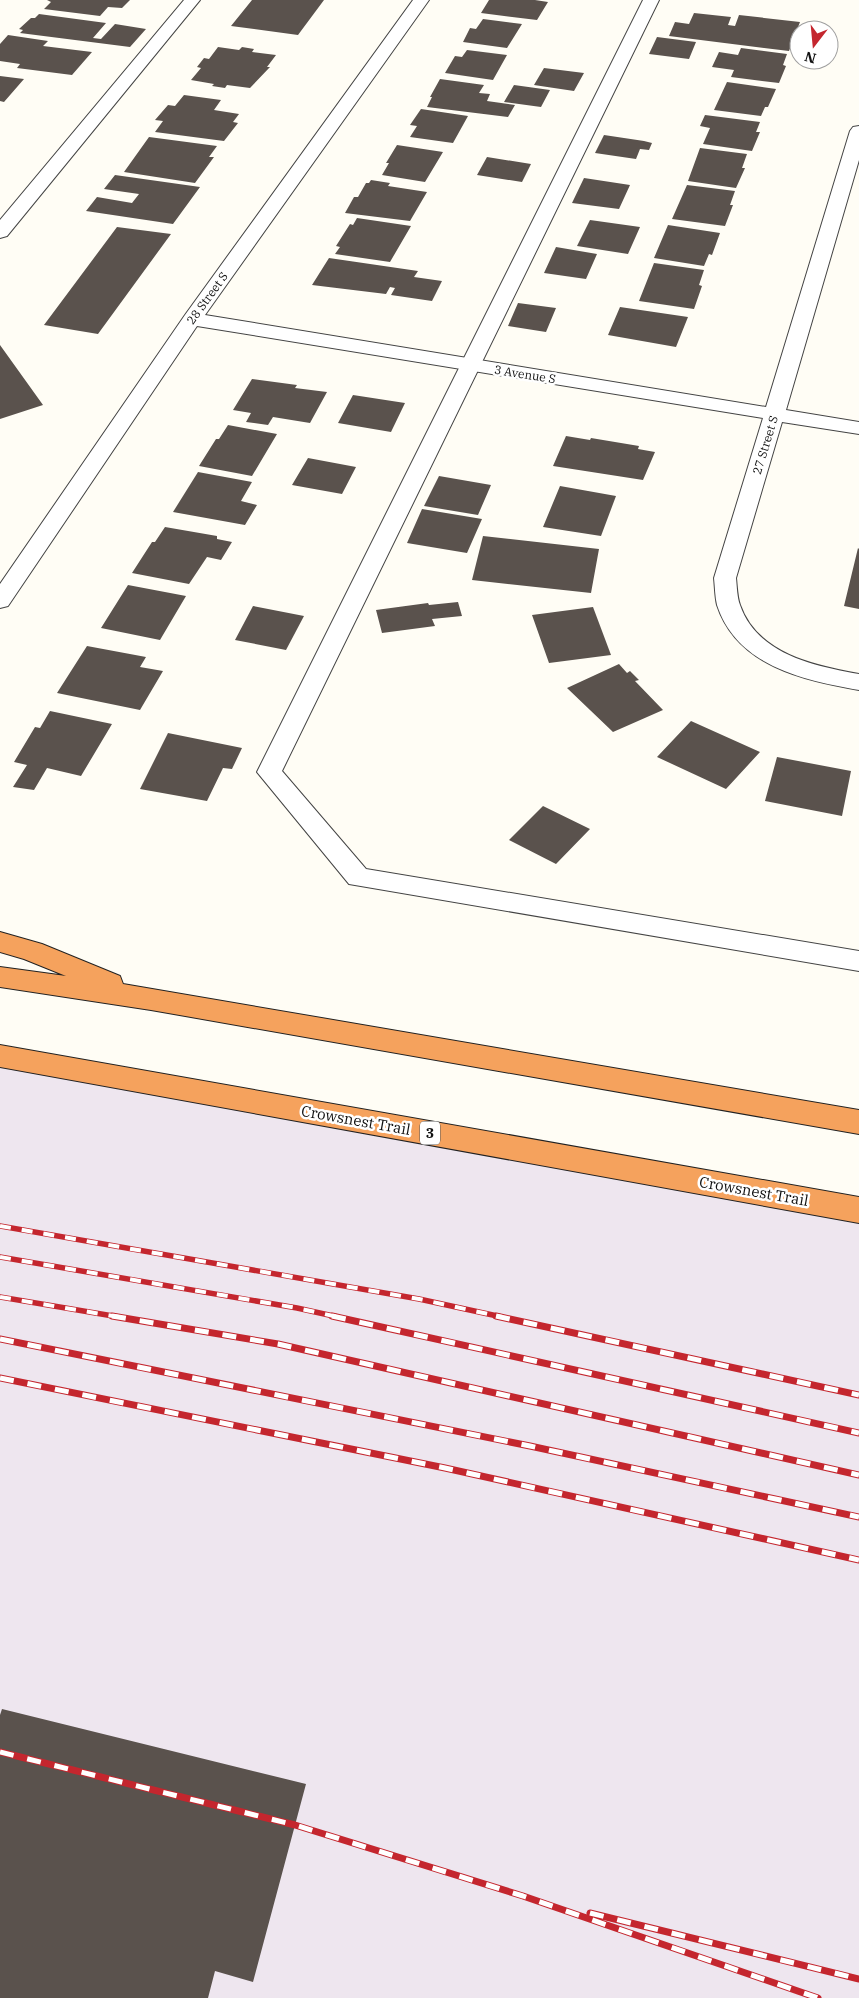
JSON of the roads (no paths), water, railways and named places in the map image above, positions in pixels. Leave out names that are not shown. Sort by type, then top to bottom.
[{"type":"highway","points":[[0,942],[32,951],[151,999]]},
{"type":"highway","points":[[0,977],[151,999],[859,1122]]},
{"type":"highway","name":"Crowsnest Trail","points":[[0,1056],[859,1210]]},
{"type":"street","points":[[0,232],[192,0]]},
{"type":"street","name":"28 Street S","points":[[1,594],[192,319],[421,0]]},
{"type":"street","points":[[650,0],[269,772],[358,877],[859,961]]},
{"type":"street","name":"27 Street S","points":[[859,131],[725,578],[725,594],[729,610],[737,625],[748,639],[764,651],[785,662],[817,674],[859,682]]},
{"type":"street","name":"3 Avenue S","points":[[192,319],[859,428]]},
{"type":"railway","points":[[0,1226],[419,1299],[502,1317]]},
{"type":"railway","points":[[0,1257],[297,1308],[338,1317]]},
{"type":"railway","points":[[0,1297],[119,1317]]},
{"type":"railway","points":[[112,1316],[278,1344],[859,1475]]},
{"type":"railway","points":[[332,1316],[859,1433]]},
{"type":"railway","points":[[496,1316],[859,1395]]},
{"type":"railway","points":[[0,1339],[530,1446],[859,1517]]},
{"type":"railway","points":[[0,1378],[445,1468],[859,1560]]},
{"type":"railway","points":[[0,1752],[295,1825],[523,1896],[818,1998]]},
{"type":"railway","points":[[590,1913],[859,1979]]}]
